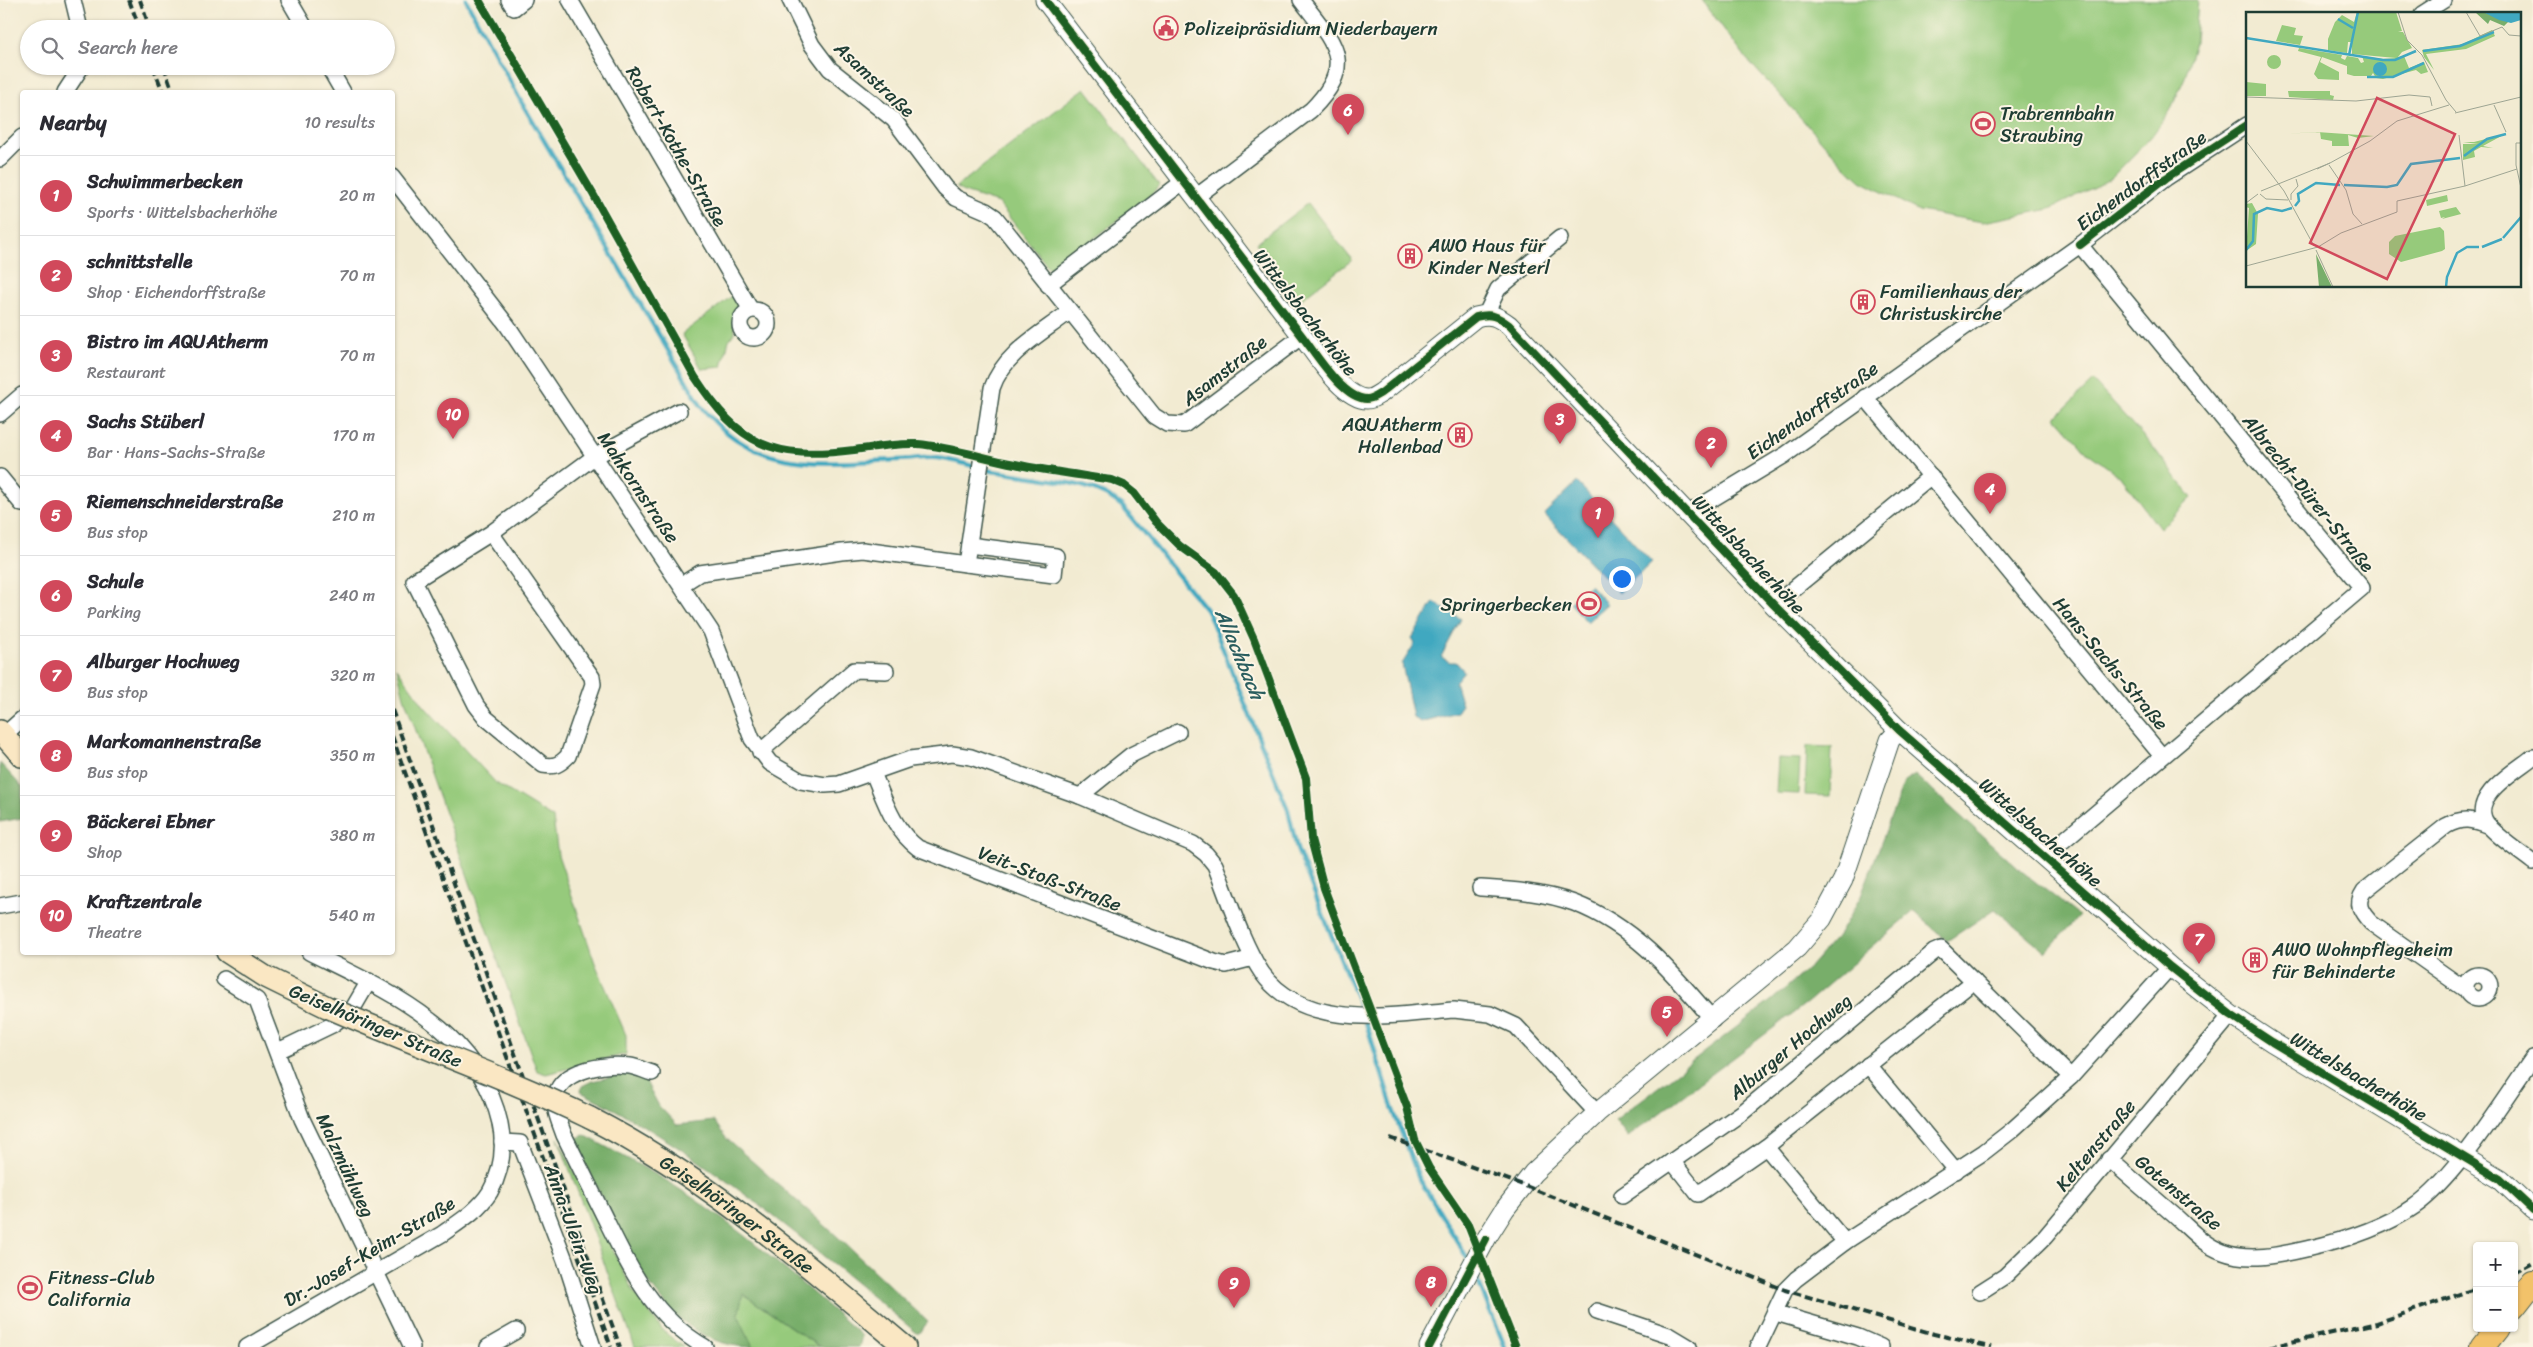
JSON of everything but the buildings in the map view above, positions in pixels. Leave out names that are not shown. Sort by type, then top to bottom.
[{"type":"main road","points":[[2,733],[20,754]]},
{"type":"main road","name":"Geiselhöringer Straße","points":[[232,955],[266,977],[326,1007],[387,1034],[530,1089],[636,1143],[722,1199],[777,1240],[905,1347]]},
{"type":"main road","points":[[2518,1301],[2533,1282]]},
{"type":"main road","points":[[2482,1347],[2493,1332]]},
{"type":"street","points":[[73,0],[78,20]]},
{"type":"street","points":[[289,0],[301,20]]},
{"type":"street","name":"Robert-Kothe-Straße","points":[[570,0],[751,310]]},
{"type":"street","name":"Asamstraße","points":[[790,0],[812,45],[830,69],[894,120],[944,188],[956,198],[995,217],[1154,416],[1175,426],[1184,425],[1302,336]]},
{"type":"street","name":"Wittelsbacherhöhe","points":[[1045,0],[1341,385],[1356,397],[1371,398],[1381,393],[1476,316],[1486,314],[1496,316],[1509,325],[1689,513],[1774,605],[1899,730],[2170,967],[2231,1015],[2312,1067],[2500,1179],[2531,1207]]},
{"type":"street","points":[[1196,196],[1311,110],[1322,99],[1335,79],[1339,65],[1336,50],[1329,36],[1301,0]]},
{"type":"street","points":[[2425,12],[2444,0]]},
{"type":"street","points":[[66,90],[76,75]]},
{"type":"street","points":[[333,75],[342,90]]},
{"type":"street","name":"Eichendorffstraße","points":[[1689,513],[1785,456],[2080,245],[2166,178],[2246,126]]},
{"type":"street","points":[[0,159],[20,139]]},
{"type":"street","name":"Mahkornstraße","points":[[395,181],[507,325],[711,631],[752,738],[760,752]]},
{"type":"street","points":[[1048,285],[1184,182]]},
{"type":"street","points":[[1486,314],[1498,289],[1560,238]]},
{"type":"street","name":"Albrecht-Dürer-Straße","points":[[2080,245],[2362,588],[2161,756]]},
{"type":"street","points":[[966,564],[992,388],[997,374],[1005,362],[1069,312]]},
{"type":"street","points":[[0,414],[20,397]]},
{"type":"street","name":"Hans-Sachs-Straße","points":[[1865,398],[2161,756],[2044,857]]},
{"type":"street","points":[[491,533],[592,677],[593,684],[568,756],[560,765],[552,767],[543,765],[486,718],[476,705],[414,581],[491,533],[594,457],[679,411]]},
{"type":"street","points":[[1774,605],[1930,476]]},
{"type":"street","points":[[0,477],[20,502]]},
{"type":"street","points":[[681,585],[700,573],[863,550],[1054,575],[1056,556],[968,545]]},
{"type":"street","points":[[1018,571],[1020,552]]},
{"type":"street","points":[[886,671],[854,670],[760,752],[782,772],[812,784],[840,784],[910,759],[952,754],[988,762],[1080,796],[1193,844],[1206,854],[1215,865],[1253,958],[1263,974],[1272,984],[1302,1004],[1316,1010],[1351,1016],[1454,1010],[1472,1011],[1504,1019],[1516,1026],[1597,1113]]},
{"type":"street","points":[[2,733],[20,720]]},
{"type":"street","points":[[1429,1347],[1486,1239],[1505,1209],[1533,1173],[1597,1113],[1797,948],[1822,919],[1843,880],[1890,740],[1899,730]]},
{"type":"street","points":[[1080,796],[1131,755],[1178,732]]},
{"type":"street","points":[[2488,826],[2483,816],[2484,800],[2490,792],[2533,757]]},
{"type":"street","name":"Veit-Stoß-Straße","points":[[873,773],[895,826],[906,839],[918,848],[1214,962],[1226,965],[1253,958]]},
{"type":"street","points":[[2430,965],[2484,976],[2489,981],[2490,988],[2487,994],[2477,999],[2470,996],[2466,990],[2430,965],[2371,923],[2362,913],[2359,905],[2360,897],[2364,891],[2446,826],[2457,820],[2466,819],[2488,826],[2533,862]]},
{"type":"street","points":[[1480,888],[1545,895],[1574,903],[1604,918],[1631,934],[1658,958],[1712,1020]]},
{"type":"street","points":[[0,906],[20,902]]},
{"type":"street","name":"Alburger Hochweg","points":[[1622,1196],[1743,1112],[1934,952],[1941,949],[2070,1077]]},
{"type":"street","name":"Dr.-Josef-Keim-Straße","points":[[254,1345],[442,1234],[476,1210],[489,1193],[498,1174],[502,1153],[502,1130],[494,1102],[480,1075],[459,1046],[432,1022],[368,981],[315,955]]},
{"type":"street","points":[[1758,1347],[1776,1313],[1785,1290],[1801,1274],[1845,1242],[1956,1171],[2011,1131],[2070,1077],[2170,967]]},
{"type":"street","points":[[2466,990],[2468,981],[2477,974]]},
{"type":"street","name":"Malzmühlweg","points":[[224,979],[257,1000],[278,1051],[302,1119],[412,1347]]},
{"type":"street","points":[[278,1051],[332,1025],[352,1010],[368,981]]},
{"type":"street","points":[[1672,1161],[1698,1194],[1766,1147],[1974,981]]},
{"type":"street","name":"Keltenstraße","points":[[1980,1292],[2005,1276],[2021,1262],[2231,1015]]},
{"type":"street","name":"Gotenstraße","points":[[2109,1159],[2202,1241],[2223,1252],[2255,1257],[2280,1255],[2329,1244],[2378,1225],[2414,1206],[2438,1187],[2533,1058]]},
{"type":"street","points":[[1868,1065],[1956,1171]]},
{"type":"street","points":[[652,1073],[630,1066],[584,1070],[567,1077],[560,1084],[555,1095],[556,1112],[564,1135],[638,1283],[669,1322],[688,1338],[705,1347]]},
{"type":"street","name":"Anna-Ulein-Weg","points":[[502,1142],[520,1143],[565,1260],[593,1347]]},
{"type":"street","points":[[1766,1147],[1845,1242]]},
{"type":"street","points":[[1597,1311],[1669,1336],[1689,1347]]},
{"type":"street","points":[[1776,1313],[1858,1337],[1881,1347]]},
{"type":"street","points":[[488,1347],[516,1331]]},
{"type":"green space","name":"Trabrennbahn Straubing","points":[[1702,0],[2198,0],[2195,42],[2185,77],[2170,111],[2151,137],[2110,179],[2050,209],[1983,222],[1919,211],[1861,181],[1843,164],[1744,56]]},
{"type":"green space","points":[[1085,88],[1159,185],[1152,194],[1053,270],[1049,268],[998,203],[964,192],[956,187]]},
{"type":"green space","points":[[1308,203],[1352,260],[1300,300],[1256,243]]},
{"type":"green space","points":[[732,296],[739,306],[733,319],[735,332],[729,340],[722,367],[702,369],[682,334]]},
{"type":"green space","points":[[2093,381],[2153,447],[2192,498],[2160,529],[2122,478],[2087,452],[2056,417]]},
{"type":"green space","points":[[397,668],[424,706],[496,783],[553,818],[558,855],[595,963],[626,1035],[626,1054],[546,1074],[537,1071],[404,697]]},
{"type":"green space","points":[[1807,746],[1832,747],[1830,796],[1805,795]]},
{"type":"green space","points":[[1778,758],[1800,759],[1798,794],[1776,793]]},
{"type":"green space","points":[[0,763],[20,785],[20,818],[0,822]]},
{"type":"green space","points":[[1915,775],[2019,869],[2079,916],[2046,952],[1995,909],[1947,941],[1914,911],[1808,1002],[1628,1137],[1615,1120],[1772,1000],[1811,966],[1839,934],[1861,896],[1904,782]]},
{"type":"green space","points":[[625,1074],[644,1078],[659,1106],[677,1125],[714,1121],[726,1138],[839,1238],[928,1322],[918,1334],[797,1235],[714,1172],[627,1116],[581,1092],[582,1086],[592,1081]]},
{"type":"green space","points":[[584,1135],[667,1181],[744,1235],[862,1336],[859,1347],[820,1347],[743,1294],[738,1315],[753,1347],[727,1344],[704,1335],[683,1321],[650,1284],[624,1240],[573,1140]]},
{"type":"green space","points":[[558,1138],[632,1289],[663,1331],[684,1347],[635,1347]]},
{"type":"green space","points":[[743,1294],[819,1347],[753,1347],[738,1315]]},
{"type":"water","points":[[1577,482],[1652,562],[1619,593],[1544,514]]},
{"type":"water","name":"Springerbecken","points":[[1590,585],[1607,604],[1587,622],[1570,603]]},
{"type":"water","points":[[1434,602],[1461,619],[1441,657],[1450,662],[1456,662],[1464,671],[1455,682],[1462,705],[1457,712],[1420,722],[1413,717],[1402,664],[1415,643],[1412,638]]},
{"type":"waterway","name":"Allachbach","points":[[466,0],[523,105],[701,406],[721,428],[742,443],[765,454],[789,460],[840,463],[937,458],[992,471],[1080,486],[1102,493],[1122,506],[1208,612],[1288,810],[1297,849],[1362,1012]]},
{"type":"waterway","name":"Allachbach","points":[[1365,1019],[1393,1110],[1419,1178],[1469,1261]]},
{"type":"waterway","name":"Allachbach","points":[[1474,1272],[1505,1347]]},
{"type":"railway","points":[[129,0],[137,20]]},
{"type":"railway","points":[[140,0],[147,20]]},
{"type":"railway","points":[[156,75],[162,90]]},
{"type":"railway","points":[[167,75],[172,90]]},
{"type":"railway","points":[[395,718],[620,1347]]},
{"type":"railway","points":[[395,744],[611,1347]]},
{"type":"railway","points":[[1390,1138],[1523,1185],[1785,1290],[1934,1334],[1991,1347]]},
{"type":"railway","points":[[2518,1270],[2533,1262]]},
{"type":"railway","points":[[2269,1347],[2377,1323],[2473,1289]]},
{"type":"cycle path","points":[[479,0],[593,194],[695,377],[727,419],[744,433],[761,443],[801,453],[826,453],[918,444],[1039,469],[1112,480],[1124,485],[1134,493],[1156,522],[1180,546],[1216,572],[1234,595],[1254,639],[1306,778],[1311,839],[1324,888],[1407,1107],[1415,1140],[1429,1168],[1468,1225],[1516,1347]]},
{"type":"cycle path","points":[[1045,0],[1322,364],[1349,392],[1367,399],[1375,397],[1476,317],[1490,315],[1505,322],[1774,605],[1899,730],[2170,967],[2231,1015],[2272,1042],[2500,1179],[2533,1210]]},
{"type":"cycle path","points":[[2080,245],[2166,178],[2246,126]]},
{"type":"cycle path","points":[[1429,1347],[1486,1239]]},
{"type":"place","name":"Polizeipräsidium Niederbayern","points":[[1166,28]]},
{"type":"place","name":"Trabrennbahn Straubing","points":[[1983,124]]},
{"type":"place","name":"Schule","points":[[1348,135]]},
{"type":"place","name":"AWO Haus für Kinder Nesterl","points":[[1410,256]]},
{"type":"place","name":"Familienhaus der Christuskirche","points":[[1863,302]]},
{"type":"place","name":"AQUAtherm Hallenbad","points":[[1460,435]]},
{"type":"place","name":"Kraftzentrale","points":[[453,439]]},
{"type":"place","name":"Bistro im AQUAtherm","points":[[1560,444]]},
{"type":"place","name":"schnittstelle","points":[[1711,468]]},
{"type":"place","name":"Sachs Stüberl","points":[[1990,514]]},
{"type":"place","name":"Schwimmerbecken","points":[[1598,538]]},
{"type":"place","name":"Springerbecken","points":[[1589,604]]},
{"type":"place","name":"AWO Wohnpflegeheim für Behinderte","points":[[2255,960]]},
{"type":"place","name":"Alburger Hochweg","points":[[2199,964]]},
{"type":"place","name":"Riemenschneiderstraße","points":[[1667,1037]]},
{"type":"place","name":"Fitness-Club California","points":[[30,1288]]},
{"type":"place","name":"Markomannenstraße","points":[[1431,1307]]},
{"type":"place","name":"Bäckerei Ebner","points":[[1234,1308]]}]
